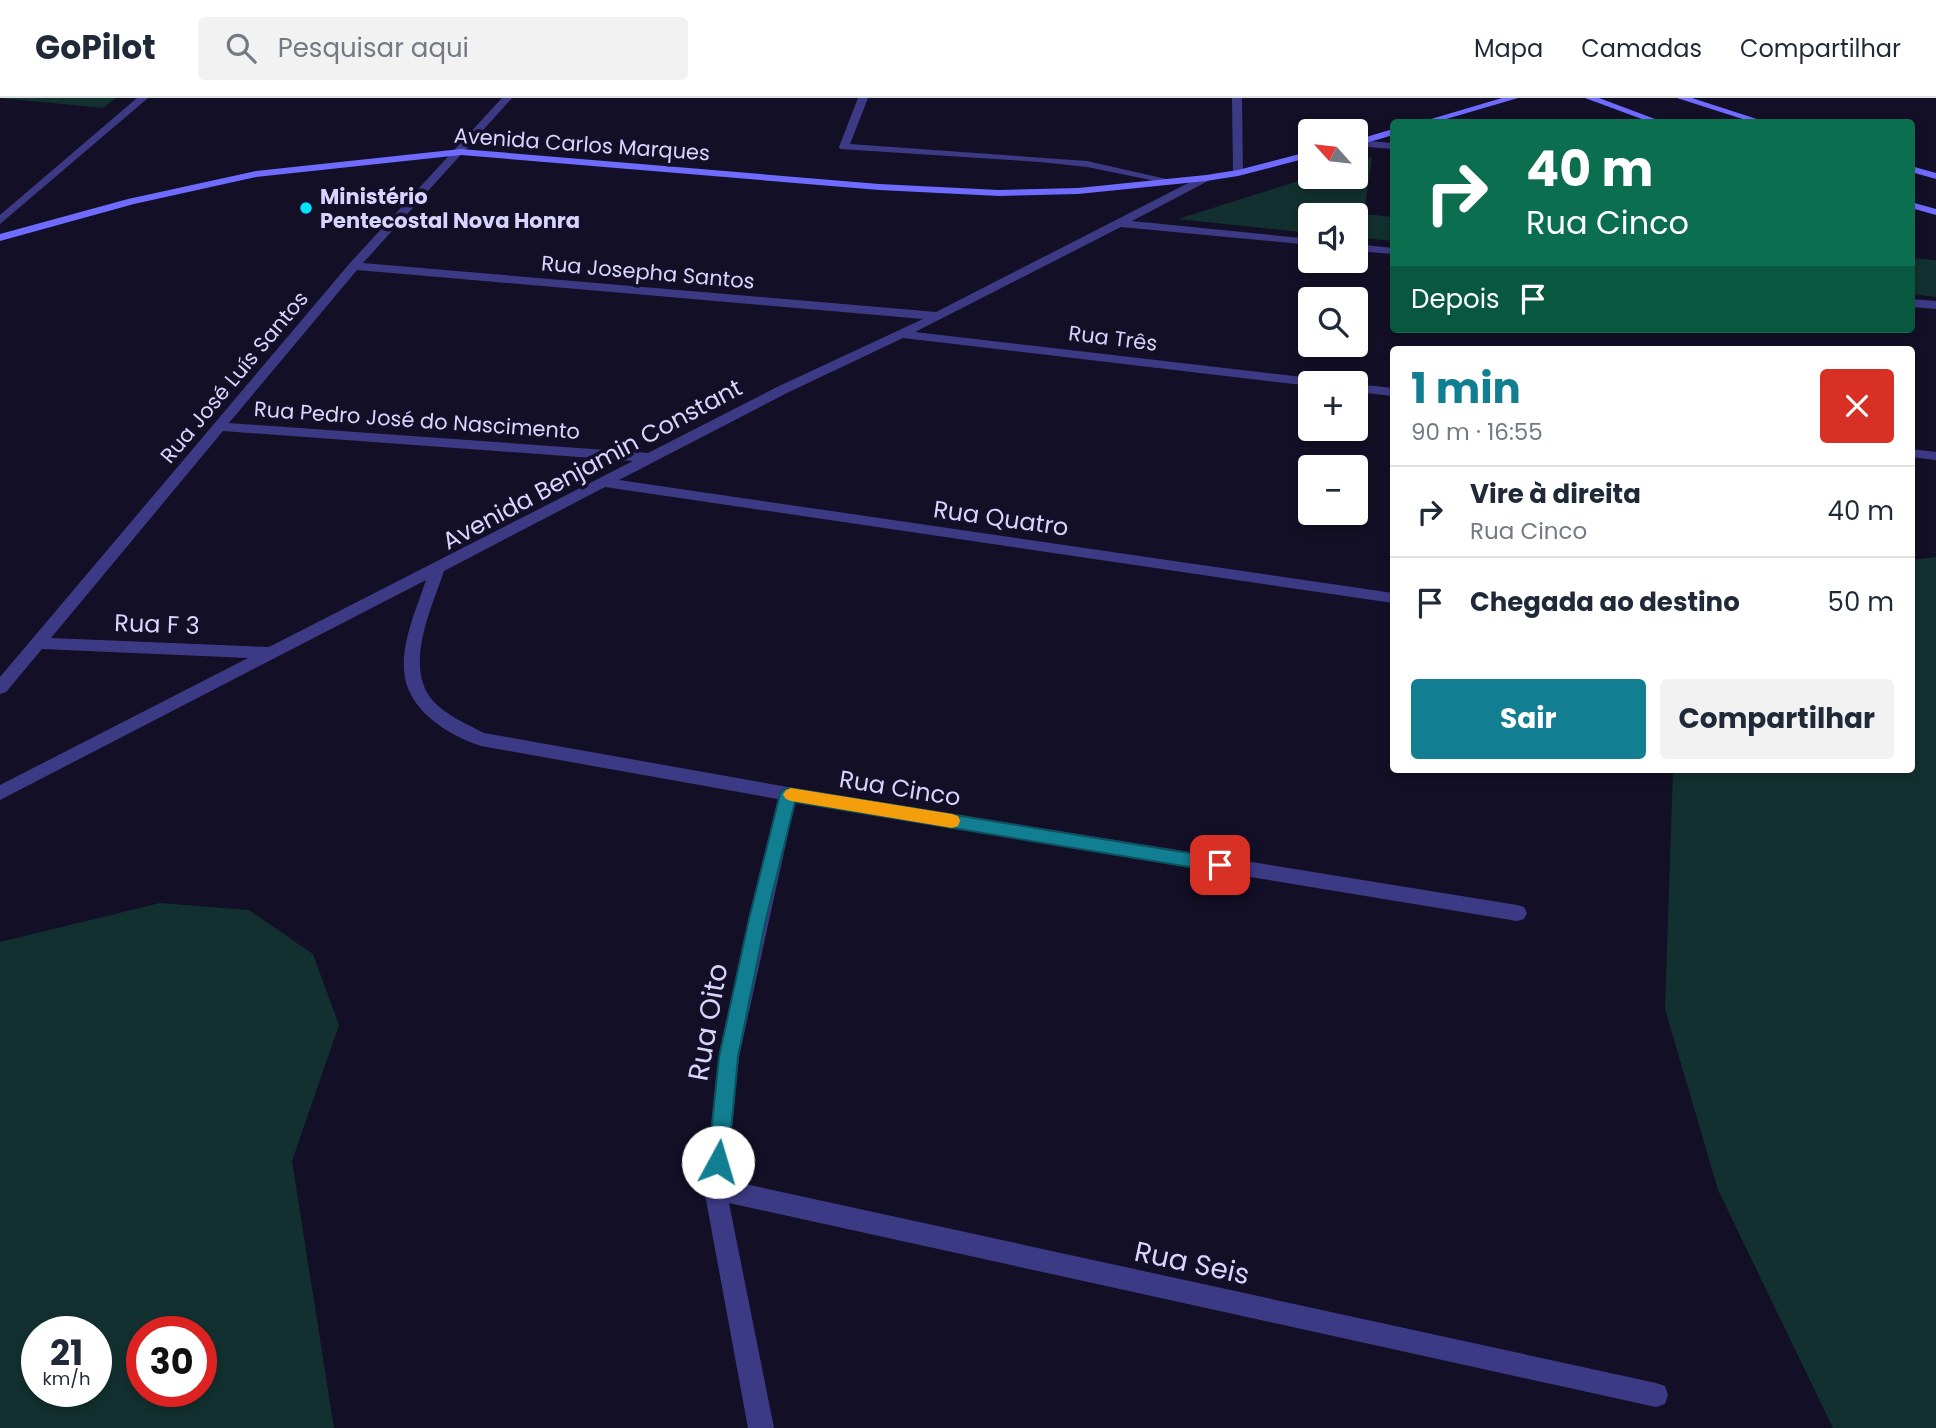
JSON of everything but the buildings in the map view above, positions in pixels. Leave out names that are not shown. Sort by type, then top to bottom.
[{"type":"street","points":[[0,221],[144,98]]},
{"type":"street","name":"Rua José Luís Santos","points":[[0,688],[354,266],[461,152],[507,98]]},
{"type":"street","name":"Avenida Carlos Marques","points":[[863,98],[844,147],[1040,159],[1087,164],[1170,181]]},
{"type":"street","points":[[1237,98],[1238,173]]},
{"type":"street","points":[[1437,119],[1513,98]]},
{"type":"street","points":[[1590,98],[1650,119]]},
{"type":"street","points":[[1682,98],[1752,119]]},
{"type":"street","points":[[1368,140],[1390,133]]},
{"type":"street","points":[[1368,144],[1390,146]]},
{"type":"street","name":"Avenida Carlos Marques","points":[[0,238],[132,201],[256,174],[461,152],[960,192],[1057,192],[1206,178],[1238,173],[1298,157]]},
{"type":"street","points":[[1915,170],[1936,176]]},
{"type":"street","name":"Avenida Benjamin Constant","points":[[0,793],[782,390],[939,316],[1206,178]]},
{"type":"street","points":[[1915,206],[1936,212]]},
{"type":"street","points":[[1119,223],[1298,242]]},
{"type":"street","points":[[1368,248],[1390,251]]},
{"type":"street","name":"Rua Josepha Santos","points":[[354,266],[939,316]]},
{"type":"street","points":[[1915,303],[1936,305]]},
{"type":"street","name":"Rua Três","points":[[901,334],[1298,380]]},
{"type":"street","points":[[1368,389],[1390,392]]},
{"type":"street","name":"Rua Pedro José do Nascimento","points":[[221,427],[651,458]]},
{"type":"street","points":[[1915,453],[1936,456]]},
{"type":"street","name":"Rua Quatro","points":[[603,482],[1390,598]]},
{"type":"street","name":"Rua Cinco","points":[[437,570],[412,650],[410,671],[416,691],[431,713],[455,728],[481,739],[788,794],[1517,913]]},
{"type":"street","name":"Rua F 3","points":[[38,643],[275,653]]},
{"type":"street","name":"Rua Oito","points":[[761,1428],[715,1189],[729,1057],[788,794]]},
{"type":"street","name":"Rua Seis","points":[[715,1189],[1656,1395]]},
{"type":"green space","points":[[0,98],[116,98],[103,108]]},
{"type":"green space","points":[[1372,157],[1368,186],[1368,158]]},
{"type":"green space","points":[[1298,181],[1298,189],[1368,189],[1366,203],[1298,203],[1298,232],[1178,219]]},
{"type":"green space","points":[[1368,214],[1390,217],[1390,241],[1368,238]]},
{"type":"green space","points":[[1915,258],[1936,260],[1936,297],[1915,294]]},
{"type":"green space","points":[[1936,557],[1936,1428],[1833,1428],[1718,1190],[1665,1009],[1673,773],[1915,773],[1915,560]]},
{"type":"green space","points":[[160,903],[249,910],[313,954],[339,1025],[292,1161],[334,1428],[0,1428],[0,942]]},
{"type":"slow traffic","points":[[791,795],[952,821]]},
{"type":"place","name":"Ministério Pentecostal Nova Honra","points":[[306,208]]},
{"type":"route","points":[[718,1162],[729,1057],[788,794],[1220,865]]}]
